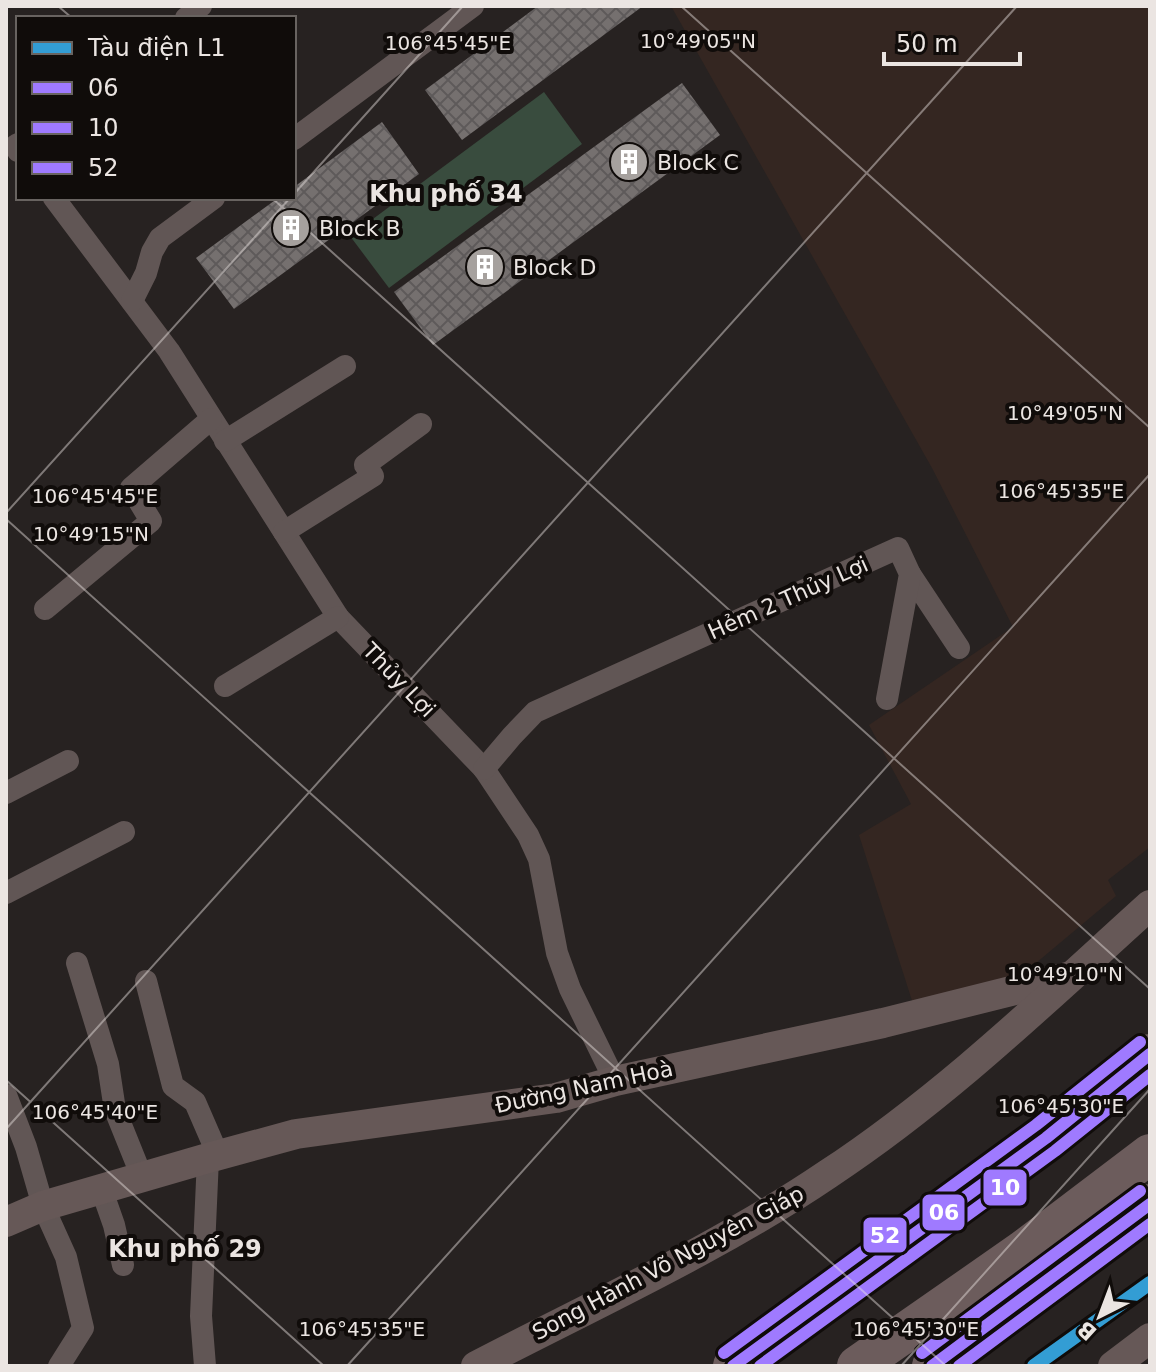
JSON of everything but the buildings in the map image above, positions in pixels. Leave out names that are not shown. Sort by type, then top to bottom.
[{"type":"highway","points":[[733,1366],[1034,1147],[1150,1054]]},
{"type":"highway","points":[[778,1366],[1150,1081]]},
{"type":"highway","points":[[857,1366],[1022,1251],[1150,1154]]},
{"type":"highway","points":[[1022,1251],[1141,1211]]},
{"type":"highway","points":[[932,1366],[1141,1211]]},
{"type":"street","points":[[296,138],[473,6]]},
{"type":"street","name":"Thủy Lợi","points":[[56,200],[169,351],[338,617],[484,769],[528,835],[539,859],[557,953],[565,977],[615,1081]]},
{"type":"street","points":[[132,301],[160,238],[211,200]]},
{"type":"street","points":[[225,441],[345,366]]},
{"type":"street","points":[[45,609],[151,521],[131,488],[211,419]]},
{"type":"street","points":[[284,532],[373,476],[365,465],[421,424]]},
{"type":"street","name":"Hẻm 2 Thủy Lợi","points":[[484,769],[535,712],[898,548],[910,574]]},
{"type":"street","points":[[910,574],[959,648]]},
{"type":"street","points":[[887,699],[910,574]]},
{"type":"street","points":[[225,686],[338,617]]},
{"type":"street","points":[[6,793],[68,761]]},
{"type":"street","points":[[6,893],[124,832]]},
{"type":"street","name":"Song Hành Võ Nguyên Giáp","points":[[476,1366],[720,1240],[828,1175],[929,1101],[977,1061],[1150,905]]},
{"type":"street","points":[[77,963],[108,1064],[115,1110],[142,1177]]},
{"type":"street","name":"Đường Nam Hoà","points":[[6,1222],[43,1206],[101,1188],[296,1134],[556,1098],[615,1081],[883,1023],[1071,976]]},
{"type":"street","points":[[146,981],[173,1086],[195,1102],[213,1156],[201,1316],[205,1366]]},
{"type":"street","points":[[6,1095],[26,1147],[43,1206],[66,1257],[83,1328],[59,1366]]},
{"type":"street","points":[[101,1188],[123,1265]]},
{"type":"street","points":[[1113,1366],[1150,1338]]},
{"type":"shaded area","points":[[671,6],[1150,6],[1150,847],[1108,880],[1116,896],[1012,983],[915,1010],[859,835],[911,804],[869,725],[1013,627],[932,468]]},
{"type":"green space","points":[[544,92],[582,144],[389,288],[350,236]]},
{"type":"metro line","name":"L1","points":[[1034,1366],[1150,1283]]},
{"type":"transit line","name":"52","points":[[724,1353],[1036,1125],[1140,1042]]},
{"type":"transit line","name":"06","points":[[733,1366],[1046,1138],[1150,1054]]},
{"type":"transit line","name":"10","points":[[760,1366],[1055,1151],[1150,1075]]},
{"type":"transit line","name":"52","points":[[922,1353],[1140,1191]]},
{"type":"transit line","name":"06","points":[[932,1366],[1150,1204]]},
{"type":"transit line","name":"10","points":[[959,1366],[1150,1224]]},
{"type":"place","name":"Block C","points":[[629,162]]},
{"type":"place","name":"Block B","points":[[291,228]]},
{"type":"place","name":"Block D","points":[[485,267]]},
{"type":"district","name":"Khu phố 34","points":[[446,194]]},
{"type":"district","name":"Khu phố 29","points":[[185,1249]]}]
